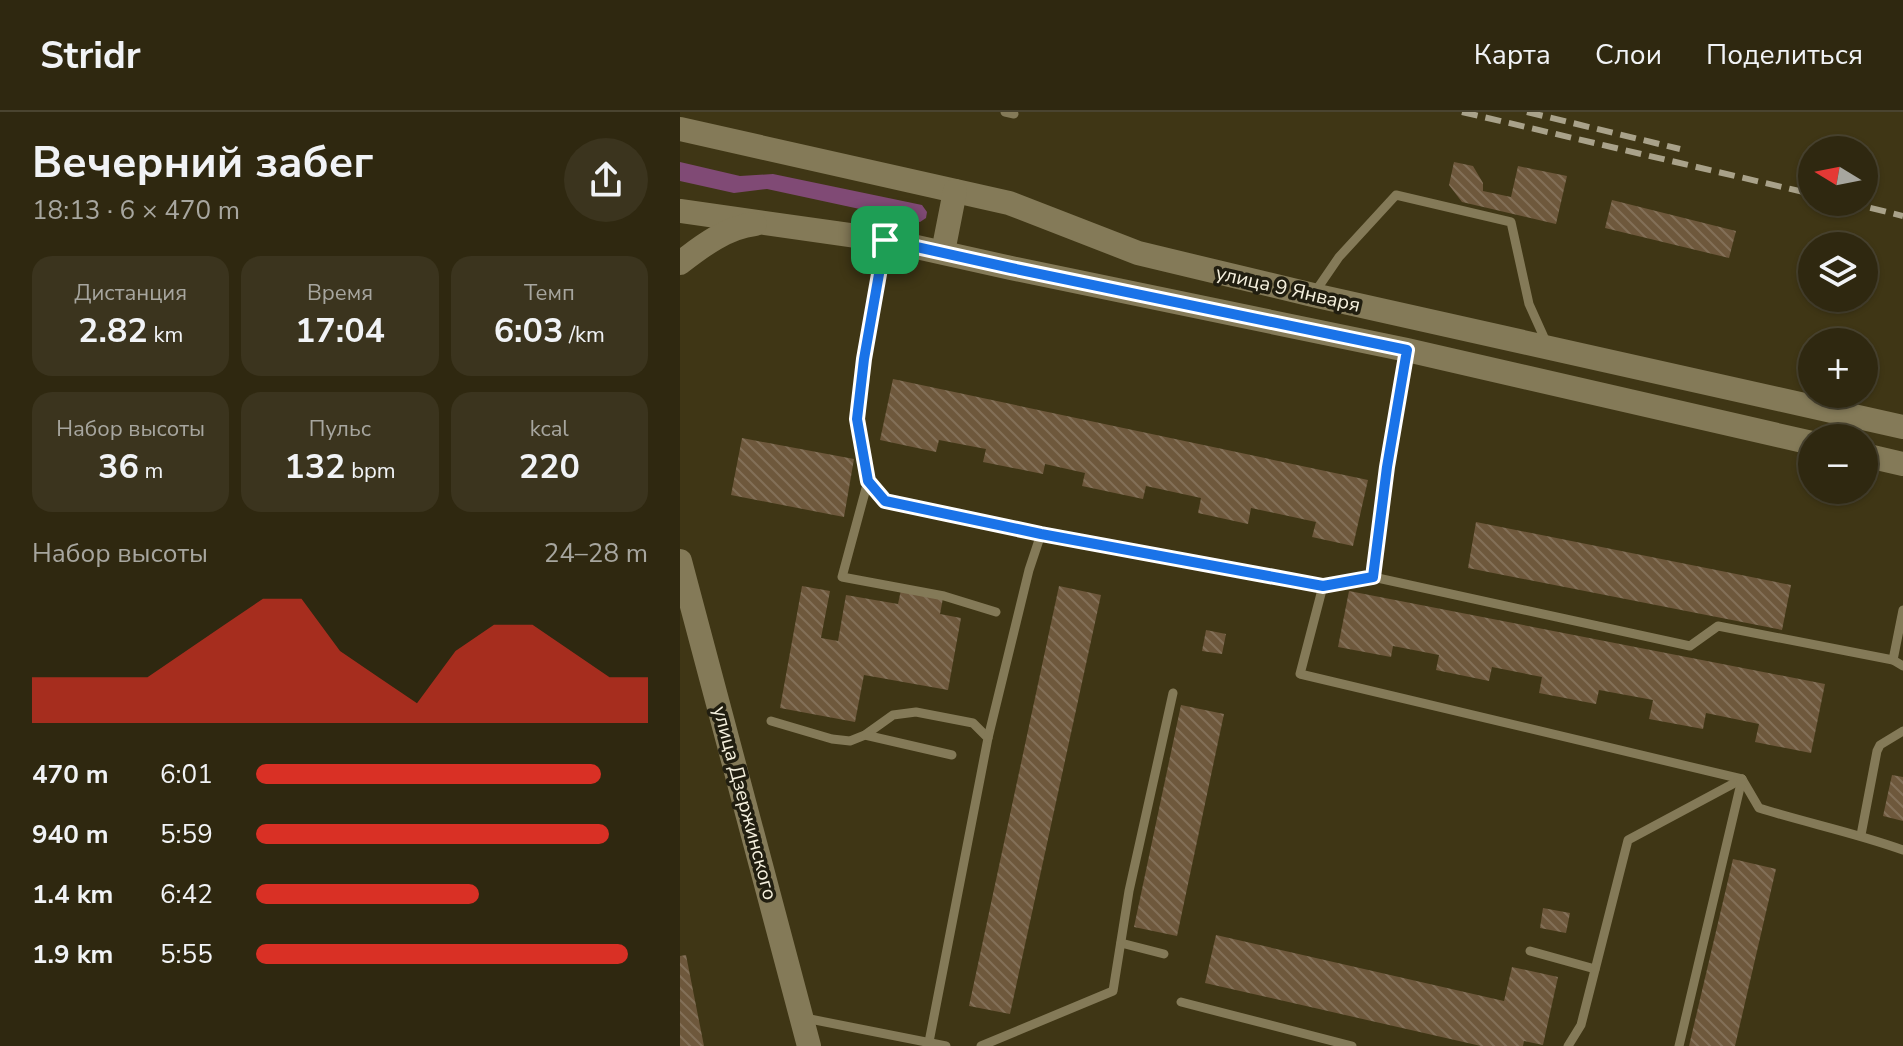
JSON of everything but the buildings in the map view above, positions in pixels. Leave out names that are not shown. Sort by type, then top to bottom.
[{"type":"main road","name":"улица 9 Января","points":[[680,129],[1009,203],[1138,253],[1903,427]]},
{"type":"main road","points":[[943,252],[955,191]]},
{"type":"main road","name":"улица 9 Января","points":[[680,211],[885,240],[1407,350],[1798,440]]},
{"type":"main road","points":[[680,263],[706,243],[742,225],[773,223]]},
{"type":"main road","points":[[1878,458],[1903,464]]},
{"type":"main road","name":"улица Дзержинского","points":[[680,561],[809,1046]]},
{"type":"lane","points":[[1313,295],[1339,257],[1396,195],[1511,222],[1529,304],[1549,347]]},
{"type":"lane","points":[[885,240],[857,419],[868,481],[842,577],[944,596],[996,612]]},
{"type":"lane","points":[[1373,577],[1387,467],[1407,350]]},
{"type":"lane","points":[[868,481],[885,501],[1041,534],[1323,586],[1373,577],[1690,646],[1718,626],[1893,660],[1903,666]]},
{"type":"lane","points":[[929,1042],[988,738],[1029,570],[1041,534]]},
{"type":"lane","points":[[1323,586],[1300,674],[1742,779],[1759,808],[1809,824],[1861,835],[1903,850]]},
{"type":"lane","points":[[1893,660],[1903,610]]},
{"type":"lane","points":[[981,1046],[1113,991],[1129,891],[1173,693]]},
{"type":"lane","points":[[771,721],[832,739],[850,741],[865,735],[893,715],[916,712],[973,723],[988,738]]},
{"type":"lane","points":[[1861,835],[1877,751],[1880,745],[1903,731]]},
{"type":"lane","points":[[865,735],[952,755]]},
{"type":"lane","points":[[1568,1046],[1581,1025],[1628,840],[1742,779]]},
{"type":"lane","points":[[1679,1046],[1742,779]]},
{"type":"lane","points":[[1121,943],[1164,954]]},
{"type":"lane","points":[[1530,951],[1595,969]]},
{"type":"lane","points":[[1181,1002],[1352,1046]]},
{"type":"lane","points":[[802,1018],[946,1046]]},
{"type":"shaded area","points":[[680,162],[740,176],[773,174],[922,205],[927,212],[926,218],[920,222],[767,189],[734,193],[680,181]]},
{"type":"railway","points":[[1462,112],[1798,191]]},
{"type":"railway","points":[[1527,112],[1680,149]]},
{"type":"railway","points":[[1878,210],[1903,216]]},
{"type":"route","points":[[885,240],[1407,350],[1387,467],[1373,577],[1323,586],[1041,534],[885,501],[868,481],[857,419],[885,240]]}]
